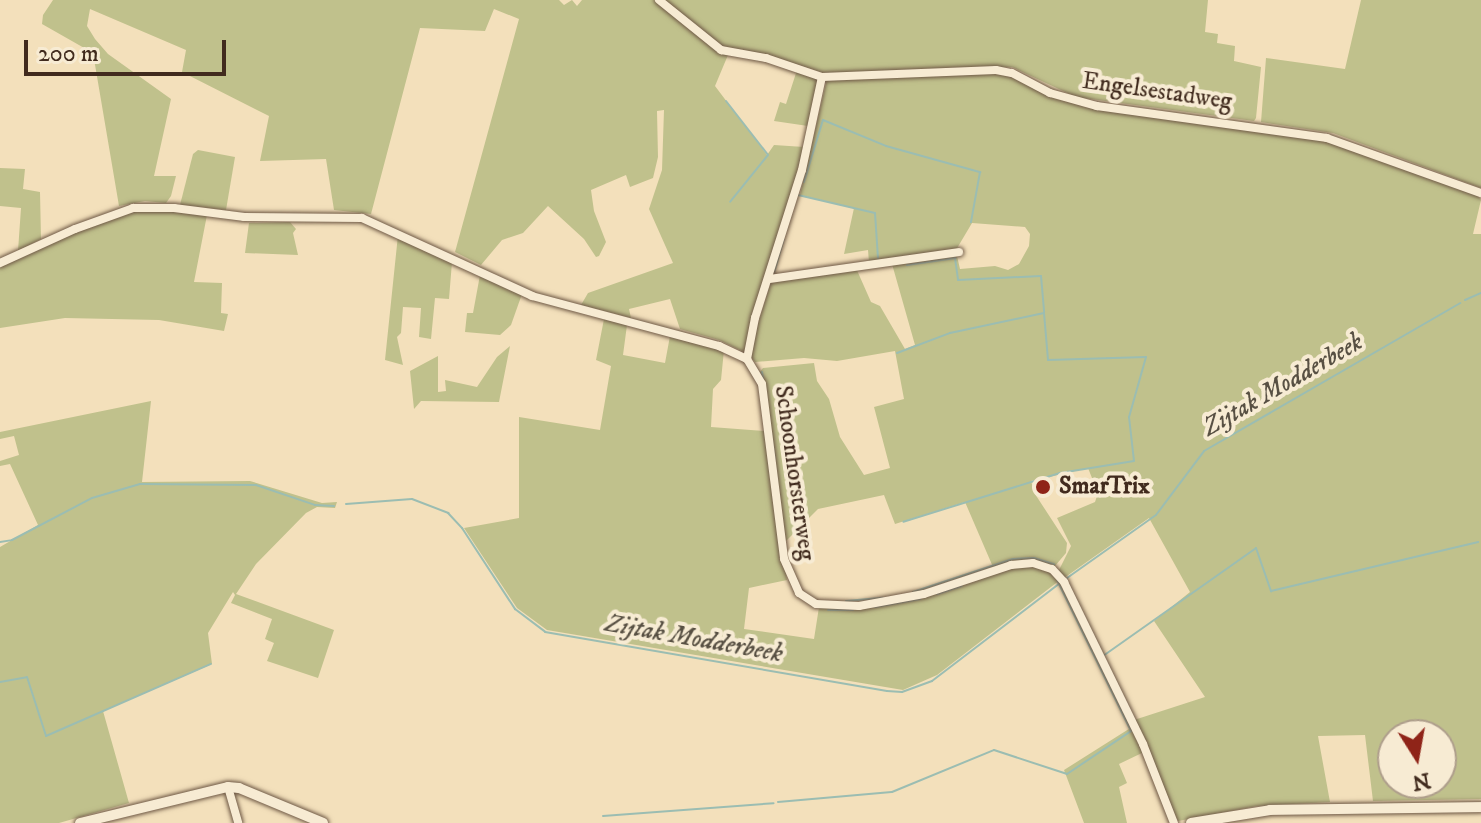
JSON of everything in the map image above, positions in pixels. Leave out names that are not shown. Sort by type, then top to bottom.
[{"type":"street","name":"Engelsestadweg","points":[[659,0],[721,50],[766,58],[822,77],[996,70],[1012,73],[1050,93],[1083,103],[1327,138],[1481,193]]},
{"type":"street","points":[[747,359],[752,328],[802,170],[822,77]]},
{"type":"street","name":"Schoonhorsterweg","points":[[0,263],[75,229],[133,208],[174,208],[244,217],[362,218],[532,296],[719,346],[747,359],[762,384],[784,559],[799,593],[816,604],[859,606],[924,594],[1011,565],[1033,563],[1052,569],[1064,582],[1143,744],[1174,823]]},
{"type":"street","points":[[770,279],[959,252]]},
{"type":"street","points":[[228,787],[238,823]]},
{"type":"street","points":[[80,823],[228,787],[239,788],[323,823]]},
{"type":"street","points":[[1191,823],[1270,810],[1481,807]]},
{"type":"green space","points":[[53,0],[559,0],[564,5],[572,0],[577,6],[582,0],[656,0],[728,55],[715,86],[767,155],[774,145],[804,147],[746,353],[719,340],[680,329],[670,299],[629,309],[631,318],[581,305],[588,293],[673,263],[649,209],[662,170],[664,110],[657,111],[658,157],[653,178],[630,187],[626,175],[591,190],[594,211],[606,242],[599,256],[596,257],[584,239],[548,206],[523,233],[502,240],[481,265],[455,252],[519,19],[494,9],[485,31],[420,28],[371,214],[334,210],[326,159],[260,161],[269,116],[182,72],[186,50],[90,9],[87,26],[108,54],[171,99],[154,176],[176,176],[171,196],[166,203],[145,201],[119,206],[93,53],[42,24],[43,15]]},
{"type":"green space","points":[[664,0],[1208,0],[1205,32],[1218,34],[1217,43],[1235,46],[1234,61],[1261,67],[1256,118],[1254,121],[1076,97],[1012,67],[827,74],[762,54],[723,49]]},
{"type":"green space","points":[[1361,0],[1481,0],[1481,188],[1333,133],[1261,122],[1266,58],[1345,69]]},
{"type":"green space","points":[[797,70],[817,77],[819,82],[808,126],[774,121],[780,102],[786,104]]},
{"type":"green space","points":[[1011,72],[1084,107],[1321,137],[1473,190],[1481,200],[1473,234],[1481,234],[1481,799],[1373,801],[1365,735],[1318,736],[1330,802],[1257,806],[1178,821],[1134,720],[1205,697],[1154,621],[1190,592],[1149,518],[1064,578],[1059,570],[1071,546],[1057,518],[1095,502],[1098,493],[1088,468],[1031,481],[1035,494],[1067,543],[1066,553],[1055,566],[993,567],[965,502],[895,524],[884,495],[818,509],[784,543],[759,373],[763,368],[814,363],[817,381],[829,399],[840,437],[864,475],[890,468],[874,407],[904,399],[895,351],[837,361],[804,358],[755,362],[751,357],[753,340],[771,282],[856,268],[871,302],[880,306],[905,349],[915,345],[892,264],[957,256],[960,269],[995,266],[1008,270],[1019,264],[1029,246],[1030,234],[1025,227],[972,223],[956,250],[869,262],[868,250],[844,254],[854,208],[800,195],[827,79]]},
{"type":"green space","points":[[198,150],[235,157],[226,210],[180,205],[193,154]]},
{"type":"green space","points":[[0,168],[25,169],[23,189],[40,192],[41,239],[18,251],[21,208],[0,206]]},
{"type":"green space","points":[[141,209],[207,215],[194,282],[222,283],[221,313],[228,314],[224,331],[159,320],[65,318],[0,328],[0,266],[72,232]]},
{"type":"green space","points":[[290,222],[296,229],[293,233],[298,255],[245,253],[249,223]]},
{"type":"green space","points":[[398,235],[452,262],[449,299],[435,298],[431,339],[419,337],[421,308],[403,307],[401,333],[397,337],[403,365],[385,360]]},
{"type":"green space","points":[[480,275],[522,294],[511,325],[500,335],[465,332],[467,313],[473,313]]},
{"type":"green space","points":[[604,319],[627,325],[623,355],[665,363],[670,336],[724,350],[721,380],[713,389],[711,427],[764,431],[787,580],[749,588],[744,629],[814,639],[819,607],[892,604],[1017,565],[1043,568],[1060,580],[937,675],[903,690],[547,630],[517,608],[464,528],[519,518],[519,417],[600,430],[611,366],[596,360]]},
{"type":"green space","points":[[510,346],[499,402],[421,401],[414,409],[410,371],[438,356],[438,392],[446,391],[445,380],[477,387],[497,357]]},
{"type":"green space","points":[[151,401],[142,482],[250,481],[322,503],[337,502],[335,508],[317,507],[306,513],[256,564],[236,594],[334,630],[318,678],[267,661],[274,643],[265,639],[272,619],[231,603],[235,595],[233,592],[208,633],[212,664],[103,711],[129,803],[59,823],[0,823],[0,547],[38,525],[10,464],[0,466],[0,461],[19,455],[14,436],[0,439],[0,432]]},
{"type":"green space","points":[[1132,727],[1144,752],[1119,764],[1127,783],[1119,787],[1127,823],[1084,823],[1064,770]]},
{"type":"waterway","points":[[726,101],[768,155],[730,202]]},
{"type":"waterway","points":[[804,182],[823,120],[886,146],[980,172],[971,222]]},
{"type":"waterway","points":[[798,195],[875,213],[878,258]]},
{"type":"waterway","points":[[774,273],[784,239]]},
{"type":"waterway","points":[[907,265],[955,258],[958,280],[1041,276],[1044,312]]},
{"type":"waterway","name":"Zijtak Modderbeek","points":[[1465,300],[1481,293]]},
{"type":"waterway","name":"Zijtak Modderbeek","points":[[1067,578],[1156,515],[1204,451],[1460,303]]},
{"type":"waterway","points":[[897,353],[950,333],[1044,313],[1048,360],[1146,357],[1129,417],[1134,461],[1060,473],[903,522]]},
{"type":"waterway","points":[[762,372],[775,459]]},
{"type":"waterway","name":"Zijtak Modderbeek","points":[[0,542],[12,540],[92,498],[140,484],[256,485],[315,505],[334,506]]},
{"type":"waterway","name":"Zijtak Modderbeek","points":[[346,504],[412,499],[448,513],[462,528],[515,609],[545,632],[887,691],[902,692],[932,681],[1059,584]]},
{"type":"waterway","points":[[1103,656],[1256,548],[1271,591],[1478,542]]},
{"type":"waterway","points":[[913,592],[1013,559],[1034,558],[1054,564]]},
{"type":"waterway","points":[[778,802],[892,792],[994,750],[1067,774],[1131,731],[1057,580]]},
{"type":"waterway","points":[[937,594],[962,586]]},
{"type":"waterway","points":[[846,601],[883,598]]},
{"type":"waterway","points":[[875,607],[920,599]]},
{"type":"waterway","points":[[828,610],[853,610]]},
{"type":"waterway","points":[[0,682],[27,677],[46,736],[211,664]]},
{"type":"waterway","points":[[603,816],[774,803]]},
{"type":"place","name":"SmarTrix","points":[[1043,487]]}]
